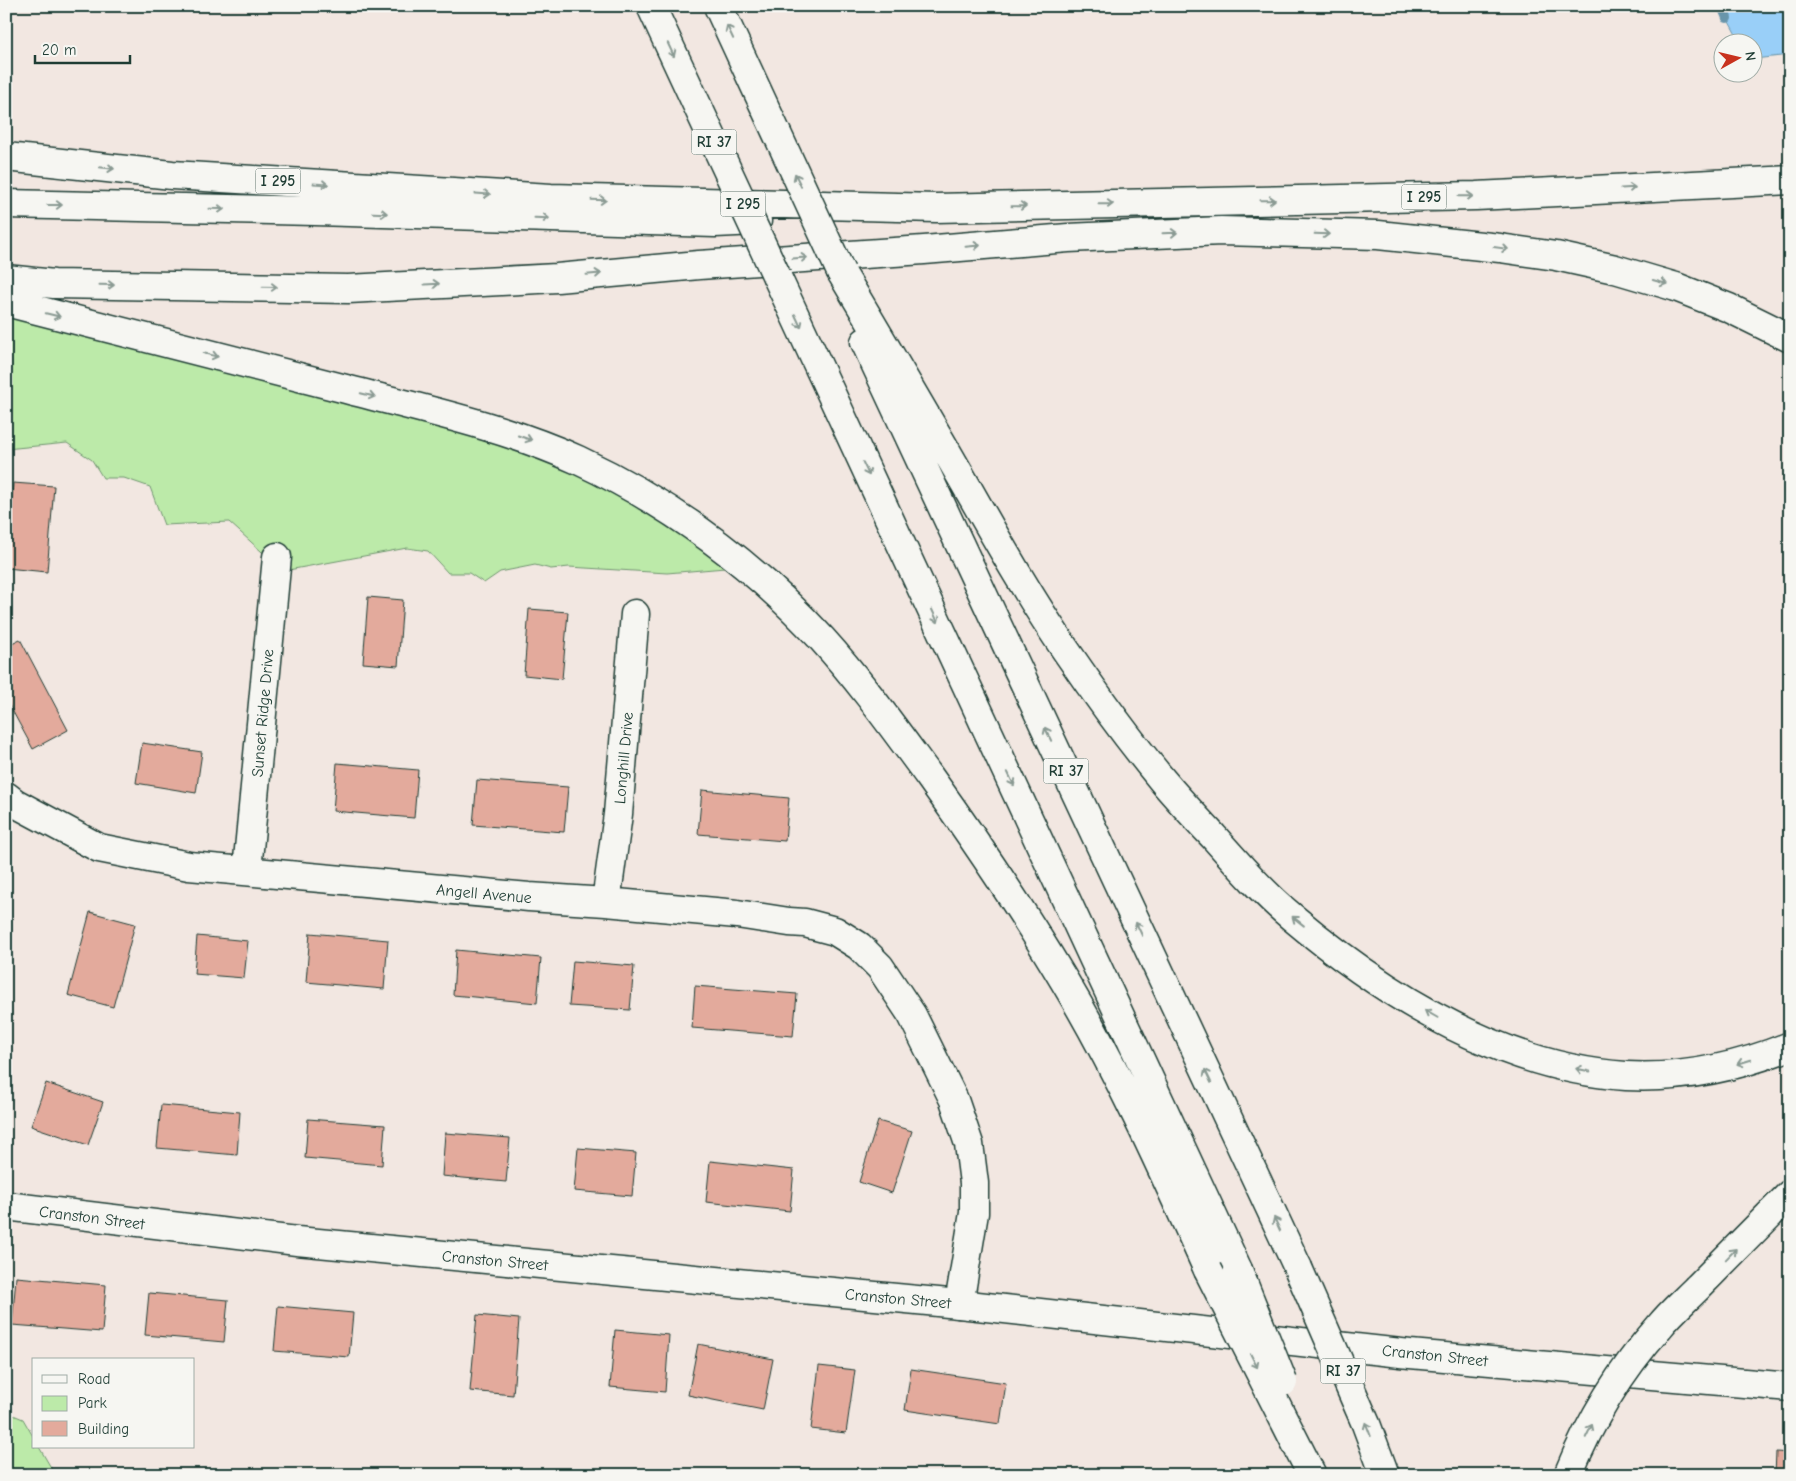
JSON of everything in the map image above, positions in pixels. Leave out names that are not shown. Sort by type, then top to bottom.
[{"type":"main road","name":"RI 37","points":[[651,6],[1238,1270],[1319,1475]]},
{"type":"main road","name":"RI 37","points":[[718,6],[841,272],[866,344],[1298,1268],[1366,1424],[1385,1475]]},
{"type":"main road","name":"I 295","points":[[6,157],[172,175],[551,198],[936,208],[1476,196],[1790,180]]},
{"type":"main road","points":[[6,204],[715,223],[833,218],[936,208]]},
{"type":"main road","points":[[6,279],[54,284],[348,288],[557,278],[699,265],[1068,238],[1221,231],[1378,235],[1437,240],[1556,256],[1615,269],[1685,290],[1729,308],[1790,338]]},
{"type":"main road","points":[[841,272],[1008,559],[1067,652],[1164,782],[1258,885],[1292,917],[1365,973],[1438,1018],[1511,1051],[1551,1063],[1626,1076],[1662,1076],[1734,1065],[1790,1046]]},
{"type":"main road","points":[[6,302],[412,406],[527,438],[578,460],[632,488],[689,522],[739,559],[810,627],[860,683],[962,822],[1012,896],[1067,986],[1111,1067],[1162,1169],[1208,1270],[1312,1475]]},
{"type":"main road","name":"Sunset Ridge Drive","points":[[247,870],[276,557]]},
{"type":"main road","name":"Longhill Drive","points":[[606,902],[618,814],[635,614]]},
{"type":"main road","name":"Angell Avenue","points":[[6,796],[15,803],[99,848],[190,866],[737,914],[805,923],[835,930],[859,946],[880,967],[912,1015],[954,1100],[969,1144],[973,1173],[974,1213],[959,1304]]},
{"type":"main road","points":[[1568,1475],[1610,1391],[1659,1326],[1790,1194]]},
{"type":"main road","name":"Cranston Street","points":[[6,1206],[297,1241],[959,1304],[1410,1354],[1790,1387]]},
{"type":"green space","points":[[6,304],[530,446],[677,525],[727,565],[725,568],[667,573],[569,567],[551,569],[535,565],[500,572],[484,583],[469,573],[448,573],[428,551],[407,548],[283,571],[229,522],[164,525],[150,487],[124,478],[103,478],[92,460],[67,443],[6,449]]},
{"type":"green space","points":[[6,1412],[23,1419],[32,1435],[32,1448],[40,1448],[53,1471],[45,1471],[52,1475],[6,1475]]},
{"type":"water","points":[[1736,6],[1790,6],[1790,55],[1764,58],[1764,32],[1735,32],[1727,18]]},
{"type":"building","points":[[13,483],[54,486],[47,572],[6,568]]},
{"type":"building","points":[[368,597],[403,600],[398,666],[363,663]]},
{"type":"building","points":[[529,609],[568,612],[562,679],[524,675]]},
{"type":"building","points":[[20,639],[68,730],[33,749],[6,699],[6,646]]},
{"type":"building","points":[[142,743],[202,752],[196,793],[136,783]]},
{"type":"building","points":[[337,763],[418,770],[414,818],[333,811]]},
{"type":"building","points":[[477,780],[568,787],[564,832],[473,825]]},
{"type":"building","points":[[702,790],[789,798],[785,841],[698,834]]},
{"type":"building","points":[[90,912],[135,924],[113,1007],[68,995]]},
{"type":"building","points":[[310,933],[388,940],[384,989],[306,982]]},
{"type":"building","points":[[197,936],[248,941],[244,978],[194,974]]},
{"type":"building","points":[[456,950],[541,958],[537,1003],[453,995]]},
{"type":"building","points":[[573,961],[634,966],[630,1010],[569,1006]]},
{"type":"building","points":[[695,986],[797,994],[793,1036],[692,1028]]},
{"type":"building","points":[[46,1083],[103,1102],[88,1145],[31,1126]]},
{"type":"building","points":[[161,1105],[240,1112],[237,1155],[157,1148]]},
{"type":"building","points":[[308,1119],[385,1125],[382,1165],[305,1158]]},
{"type":"building","points":[[878,1121],[912,1131],[892,1193],[859,1182]]},
{"type":"building","points":[[445,1133],[510,1138],[506,1182],[442,1176]]},
{"type":"building","points":[[578,1148],[636,1153],[632,1196],[574,1191]]},
{"type":"building","points":[[710,1161],[794,1170],[790,1211],[706,1202]]},
{"type":"building","points":[[16,1277],[106,1285],[102,1332],[12,1325]]},
{"type":"building","points":[[149,1293],[228,1300],[224,1342],[145,1335]]},
{"type":"building","points":[[278,1306],[353,1313],[349,1357],[274,1351]]},
{"type":"building","points":[[477,1315],[519,1319],[513,1395],[470,1391]]},
{"type":"building","points":[[615,1330],[669,1335],[665,1392],[610,1387]]},
{"type":"building","points":[[698,1344],[773,1359],[763,1410],[688,1395]]},
{"type":"building","points":[[819,1366],[855,1370],[846,1433],[811,1429]]},
{"type":"building","points":[[911,1369],[1006,1383],[1000,1424],[905,1410]]},
{"type":"building","points":[[1776,1452],[1790,1453],[1790,1475],[1775,1475]]},
{"type":"waterway","points":[[1722,6],[1727,18]]}]
